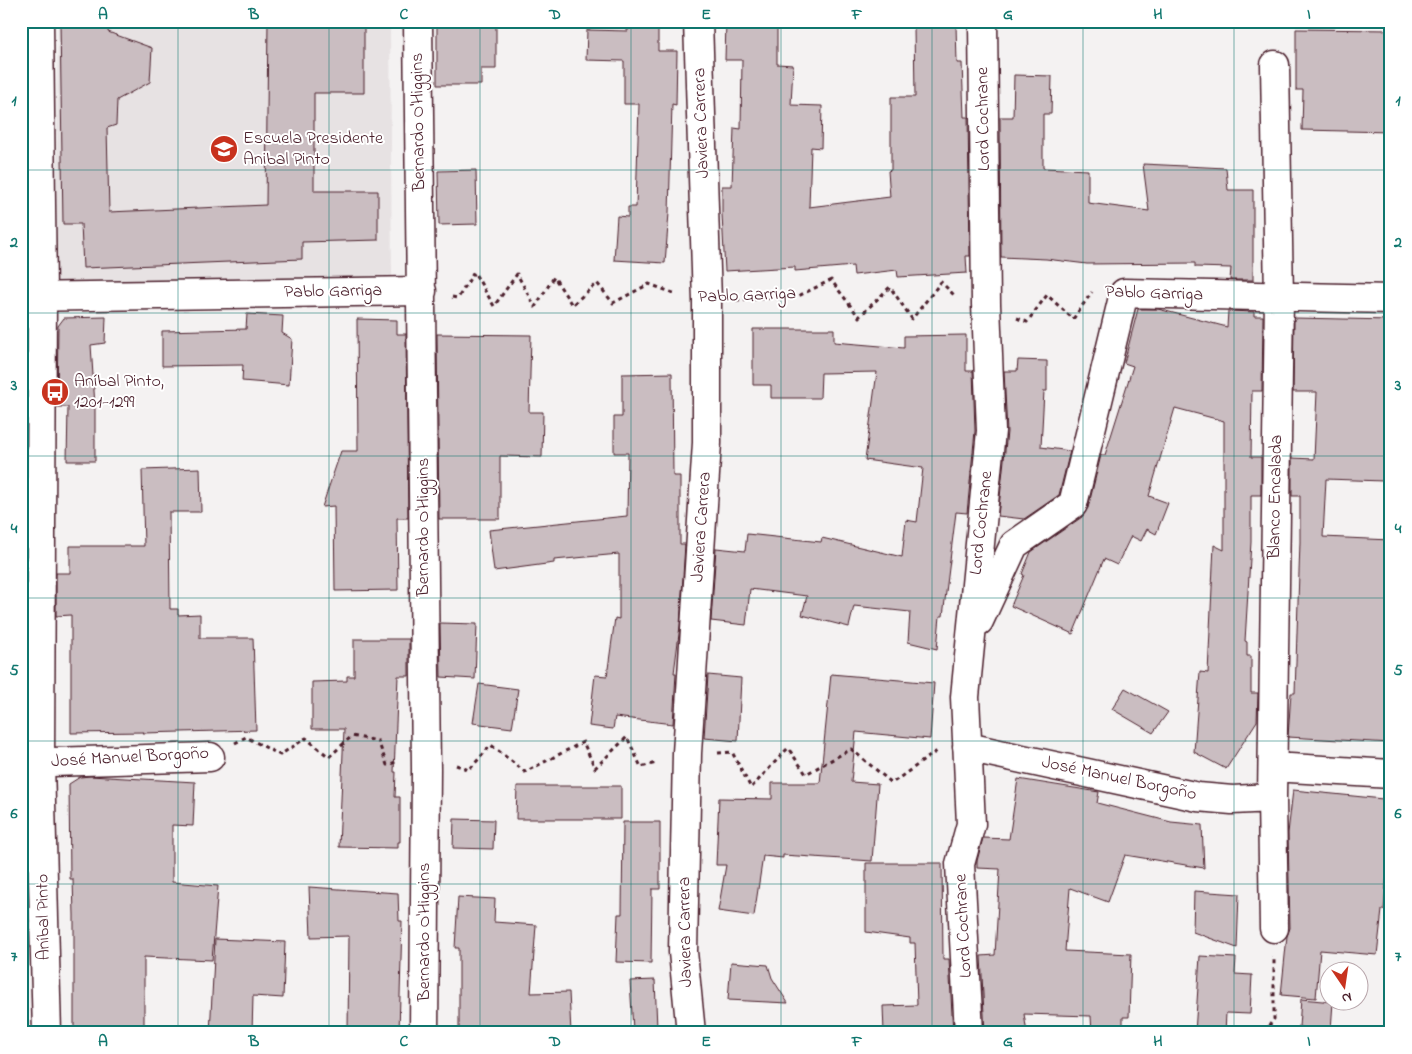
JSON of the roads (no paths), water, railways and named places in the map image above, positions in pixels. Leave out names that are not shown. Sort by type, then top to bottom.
[{"type":"street","name":"Aníbal Pinto","points":[[39,21],[32,296],[31,764],[47,1033]]},
{"type":"street","name":"Bernardo O'Higgins","points":[[418,21],[426,769],[424,1033]]},
{"type":"street","name":"Javiera Carrera","points":[[691,1033],[682,952],[687,754],[707,443],[707,301],[698,21]]},
{"type":"street","name":"Lord Cochrane","points":[[969,1028],[960,864],[971,824],[965,697],[991,431],[986,304],[983,21]]},
{"type":"street","name":"Blanco Encalada","points":[[1274,928],[1272,798],[1279,298],[1275,65]]},
{"type":"street","name":"Pablo Garriga","points":[[32,296],[422,291]]},
{"type":"street","name":"Pablo Garriga","points":[[970,640],[1014,545],[1073,504],[1124,293],[1279,298],[1391,299]]},
{"type":"street","name":"José Manuel Borgoño","points":[[967,747],[1198,797],[1232,800],[1272,798]]},
{"type":"street","name":"José Manuel Borgoño","points":[[31,764],[210,758]]},
{"type":"street","points":[[1273,767],[1391,774]]},
{"type":"place","name":"Escuela Presidente Anibal Pinto","points":[[224,149]]},
{"type":"place","name":"Aníbal Pinto, 1201-1299","points":[[55,392]]}]
